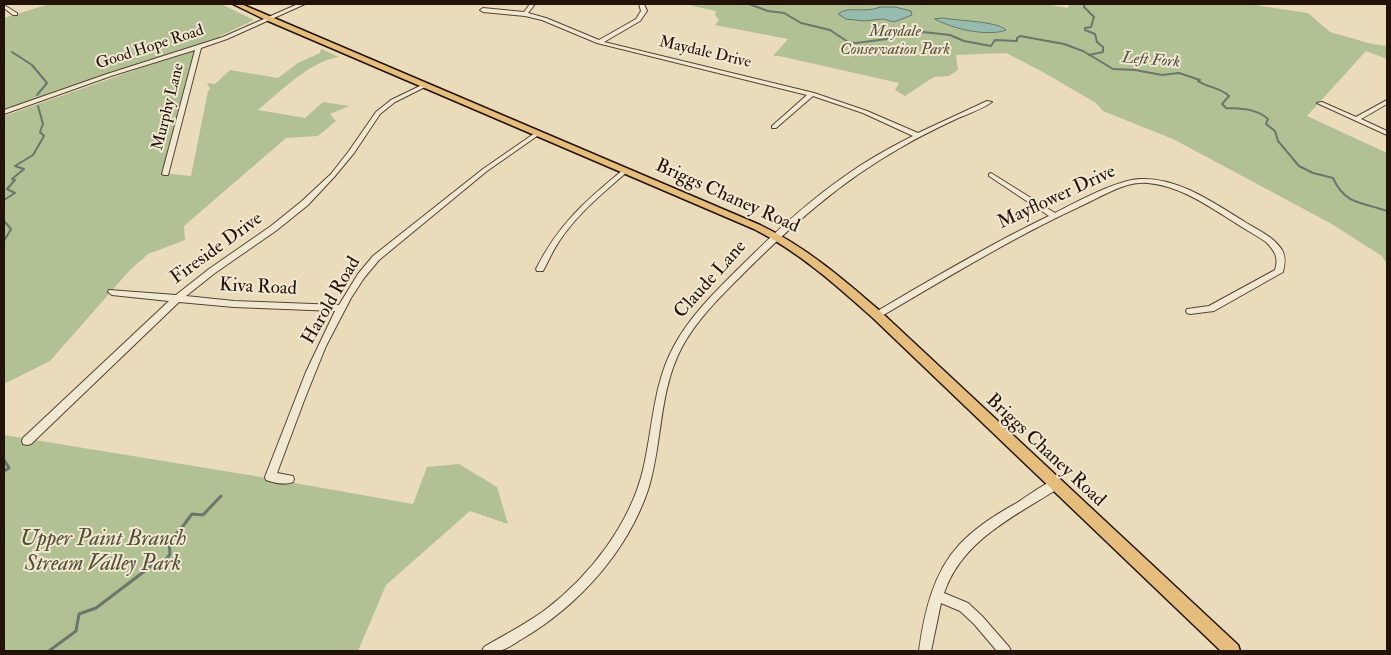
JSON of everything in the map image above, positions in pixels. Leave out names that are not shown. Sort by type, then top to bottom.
[{"type":"main road","name":"Briggs Chaney Road","points":[[236,4],[777,236],[817,261],[877,315],[1232,651]]},
{"type":"street","name":"Good Hope Road","points":[[4,112],[245,30],[302,4]]},
{"type":"street","points":[[525,14],[532,4]]},
{"type":"street","points":[[599,42],[638,20],[644,11],[642,4]]},
{"type":"street","points":[[4,6],[15,14]]},
{"type":"street","name":"Maydale Drive","points":[[483,10],[525,14],[544,19],[599,42],[812,94],[865,112],[918,135]]},
{"type":"street","name":"Murphy Lane","points":[[166,174],[198,47]]},
{"type":"street","name":"Fireside Drive","points":[[27,441],[178,298],[305,203],[333,175],[352,152],[378,113],[393,101],[424,86]]},
{"type":"street","points":[[774,127],[812,94]]},
{"type":"street","name":"Claude Lane","points":[[488,651],[522,632],[557,608],[604,560],[619,538],[643,491],[663,380],[679,345],[700,313],[777,236],[846,178],[918,135],[989,102]]},
{"type":"street","points":[[1356,119],[1387,102]]},
{"type":"street","points":[[1320,103],[1387,133]]},
{"type":"street","name":"Harold Road","points":[[290,479],[270,477],[319,354],[342,308],[364,271],[376,258],[485,170],[537,134]]},
{"type":"street","points":[[540,269],[551,246],[571,219],[625,171]]},
{"type":"street","points":[[990,175],[1053,215]]},
{"type":"street","name":"Mayflower Drive","points":[[877,315],[1007,238],[1127,182],[1146,180],[1165,183],[1188,192],[1258,233],[1276,248],[1283,263],[1279,272],[1211,309],[1190,311]]},
{"type":"street","name":"Kiva Road","points":[[112,292],[234,304],[342,308]]},
{"type":"street","points":[[926,651],[944,576],[958,554],[976,535],[1056,485]]},
{"type":"street","points":[[938,596],[964,607],[1005,651]]},
{"type":"green space","points":[[49,4],[221,4],[254,20],[220,36],[222,38],[4,111],[4,18]]},
{"type":"green space","name":"Maydale Conservation Park","points":[[692,4],[1045,4],[1068,8],[1069,4],[1256,4],[1308,13],[1330,32],[1372,44],[1387,46],[1387,59],[1366,51],[1307,116],[1387,153],[1387,264],[1382,256],[1330,223],[1173,139],[1103,111],[1096,103],[1006,53],[956,55],[958,70],[949,76],[934,77],[905,96],[895,90],[899,83],[773,56],[788,39],[715,25],[719,20],[715,15],[716,11],[692,6]]},
{"type":"green space","points":[[195,49],[163,173],[191,176],[208,91],[210,89],[207,83],[215,84],[230,70],[278,78],[298,63],[320,53],[321,49],[339,57],[317,64],[306,71],[258,110],[305,118],[323,102],[349,106],[330,114],[336,121],[318,136],[286,138],[184,226],[185,240],[148,254],[130,270],[50,361],[4,384],[4,116]]},
{"type":"green space","name":"Upper Paint Branch Stream Valley Park","points":[[4,435],[413,504],[427,467],[459,464],[497,487],[508,524],[470,511],[386,585],[358,651],[4,651]]},
{"type":"water","points":[[880,7],[895,7],[911,11],[912,15],[894,22],[883,19],[864,21],[846,19],[838,14],[847,10],[869,10]]},
{"type":"water","points":[[943,18],[986,23],[1006,30],[990,33],[970,31],[942,23],[935,19]]},
{"type":"waterway","name":"Left Fork","points":[[749,4],[768,11],[784,13],[801,23],[830,30],[848,42],[856,43],[887,39],[894,35],[907,36],[923,32],[950,35],[964,41],[991,46],[995,40],[1017,41],[1017,38],[1020,36],[1064,44],[1089,55]]},
{"type":"waterway","points":[[1084,4],[1084,7],[1094,17],[1091,27],[1085,28],[1085,30],[1095,34],[1097,42],[1103,47],[1103,52],[1089,55]]},
{"type":"waterway","points":[[12,52],[32,65],[47,83],[37,95]]},
{"type":"waterway","name":"Left Fork","points":[[1089,55],[1113,69],[1135,70],[1162,75],[1179,73],[1218,89],[1229,96],[1222,104],[1226,108],[1248,110],[1263,115],[1268,119],[1266,124],[1275,131],[1278,141],[1299,166],[1313,173],[1333,178],[1338,187],[1349,198],[1387,211]]},
{"type":"waterway","points":[[4,200],[15,193],[7,189],[15,180],[12,179],[24,169],[15,166],[33,155],[44,136],[40,132],[43,124],[38,106]]},
{"type":"waterway","points":[[4,221],[11,229],[4,241]]},
{"type":"waterway","points":[[4,460],[9,468],[4,471]]},
{"type":"waterway","points":[[49,651],[76,631],[79,614],[96,608],[154,564],[162,565],[170,554],[169,540],[180,530],[192,514],[203,515],[221,496]]}]
